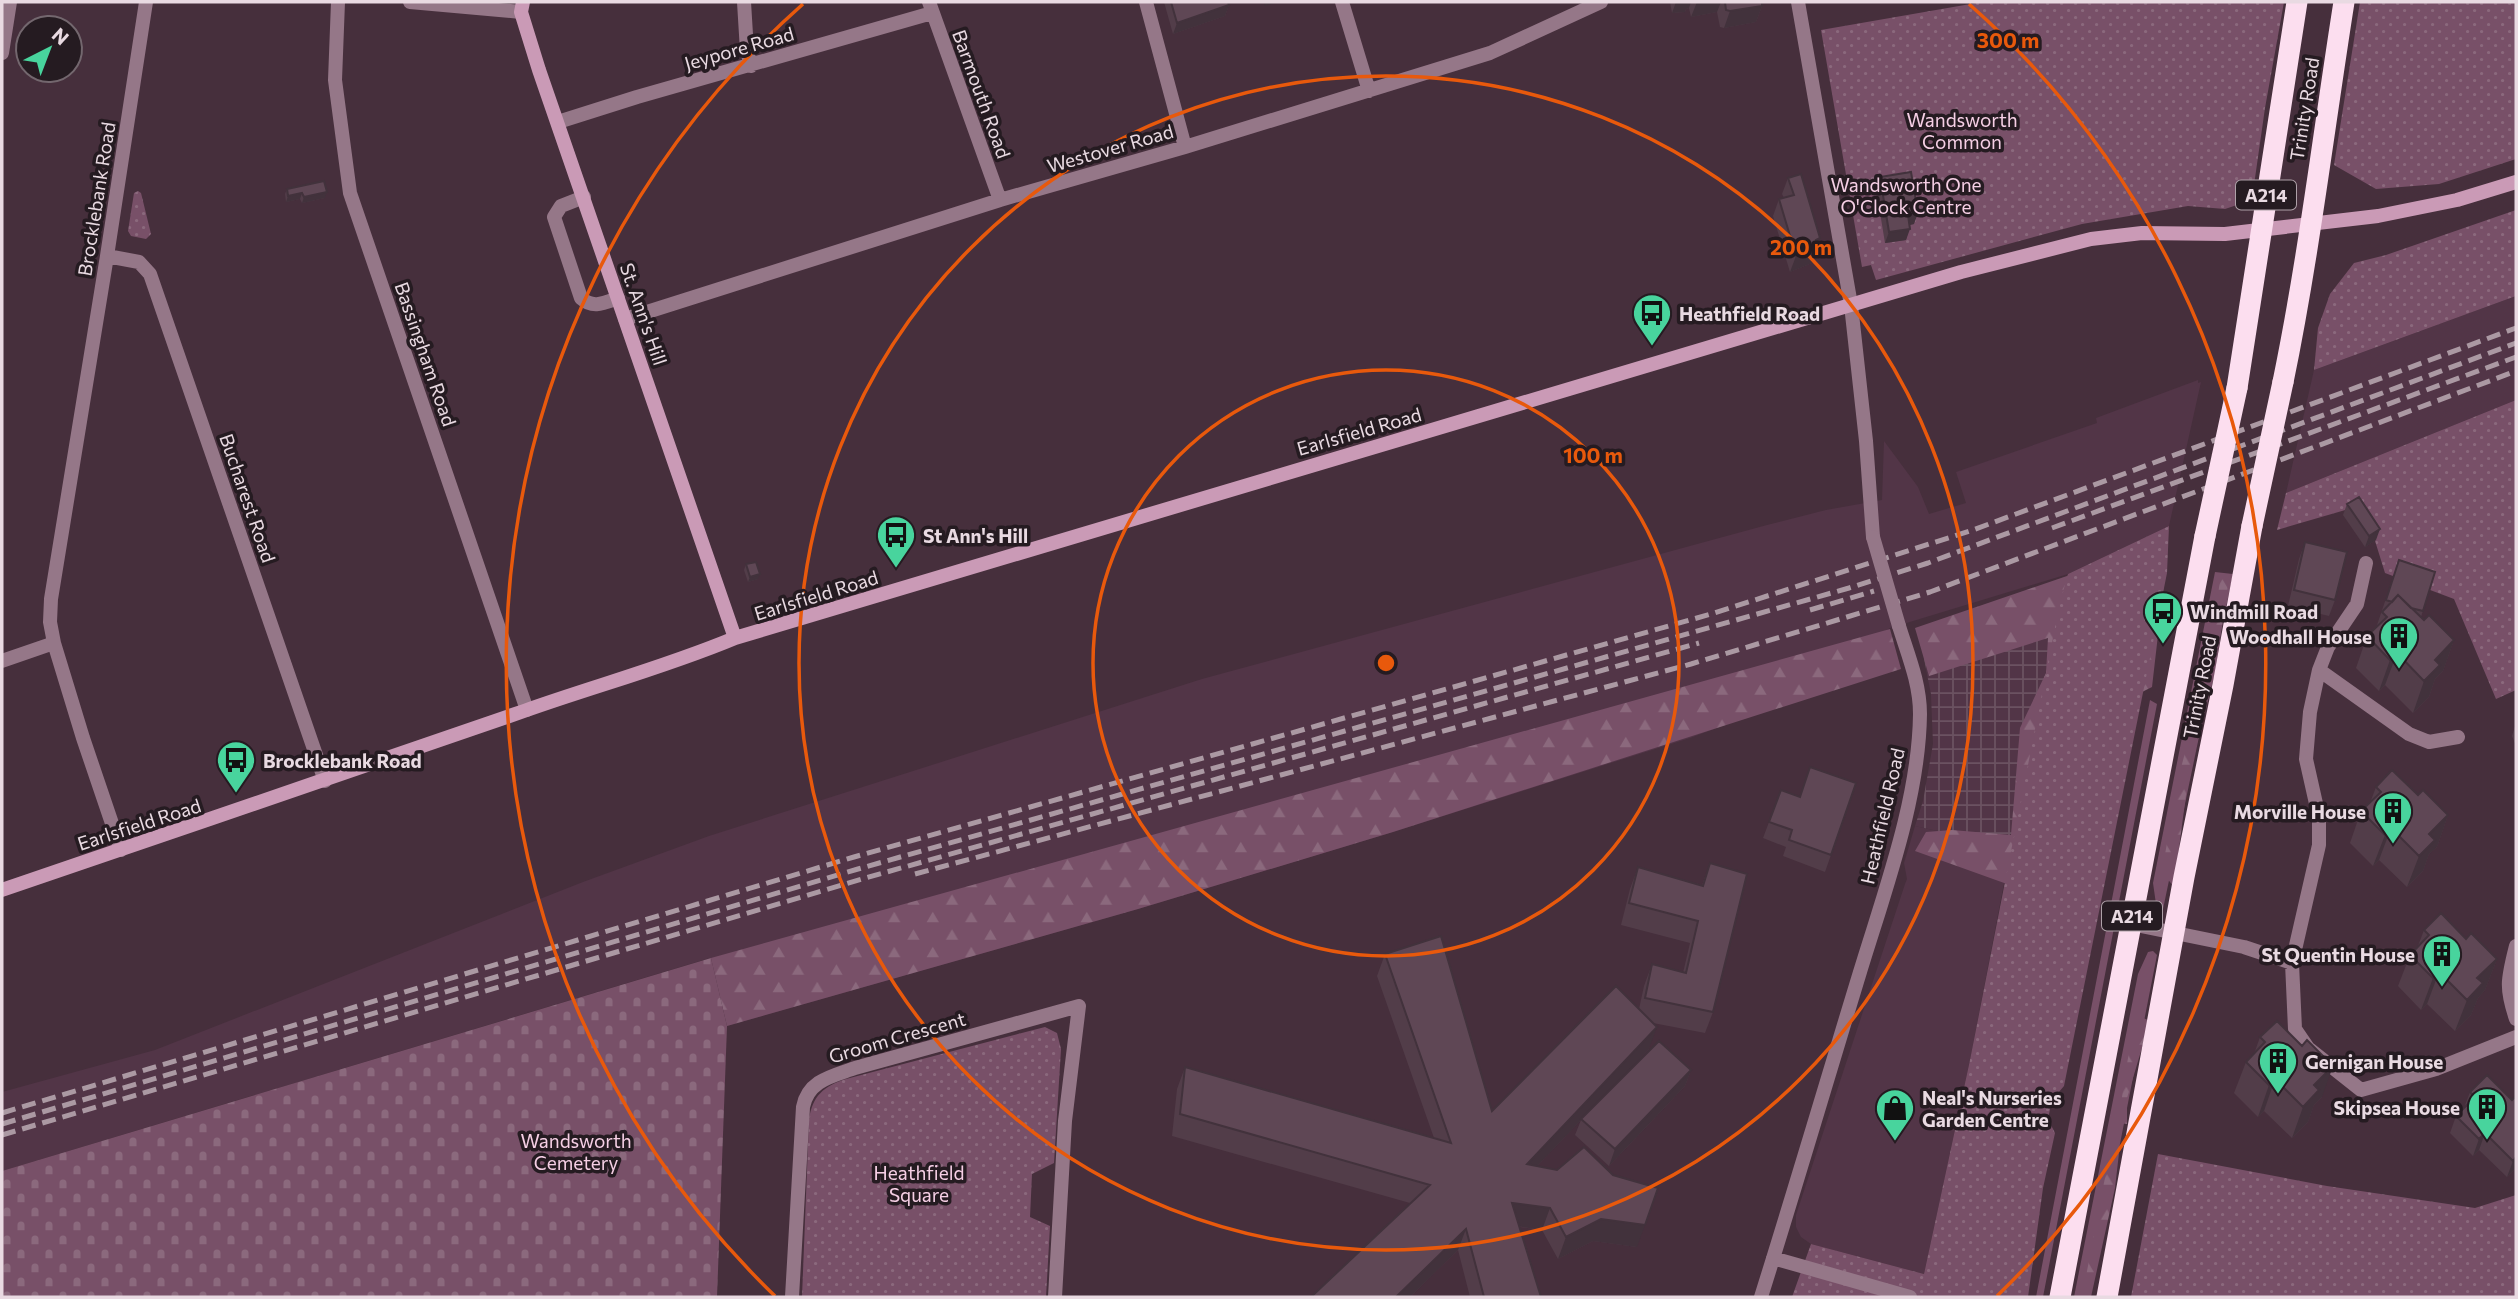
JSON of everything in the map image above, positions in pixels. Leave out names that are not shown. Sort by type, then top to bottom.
[{"type":"highway","name":"Trinity Road","points":[[2060,1297],[2205,536],[2237,388],[2297,2]]},
{"type":"highway","name":"Trinity Road","points":[[2107,1297],[2252,526],[2300,296],[2344,2]]},
{"type":"main road","name":"St. Ann's Hill","points":[[522,7],[558,122],[735,638]]},
{"type":"main road","points":[[1851,305],[1961,272],[2091,239],[2142,233],[2225,234],[2408,211],[2516,182]]},
{"type":"main road","name":"Earlsfield Road","points":[[2,890],[326,781],[735,638],[1851,305]]},
{"type":"street","points":[[2,53],[10,2]]},
{"type":"street","name":"Brocklebank Road","points":[[121,850],[83,738],[50,622],[51,599],[146,2]]},
{"type":"street","name":"Bassingham Road","points":[[338,2],[335,80],[350,193],[527,710]]},
{"type":"street","points":[[410,2],[522,7]]},
{"type":"street","points":[[744,2],[747,51],[751,66]]},
{"type":"street","points":[[1146,2],[1185,147]]},
{"type":"street","points":[[1342,2],[1369,91]]},
{"type":"street","name":"Westover Road","points":[[625,318],[1000,200],[1185,147],[1490,53],[1601,2]]},
{"type":"street","name":"Heathfield Road","points":[[1761,1297],[1872,932],[1913,783],[1920,711],[1916,679],[1873,537],[1851,305],[1798,2]]},
{"type":"street","name":"Jeypore Road","points":[[558,122],[751,66],[930,8]]},
{"type":"street","name":"Barmouth Road","points":[[930,8],[1000,200]]},
{"type":"street","points":[[584,197],[561,206],[554,217],[581,298],[595,305],[618,299]]},
{"type":"street","name":"Bucharest Road","points":[[107,256],[139,262],[150,274],[326,781]]},
{"type":"street","points":[[2366,563],[2357,604],[2328,647],[2319,670],[2310,712],[2306,759],[2319,817],[2319,845],[2292,963],[2295,1029],[2308,1048],[2361,1090],[2435,1069],[2516,1037]]},
{"type":"street","points":[[2,661],[54,643]]},
{"type":"street","points":[[2319,670],[2409,734],[2429,742],[2458,737]]},
{"type":"street","points":[[2131,924],[2244,947],[2292,963]]},
{"type":"street","points":[[2516,946],[2508,996],[2516,1019]]},
{"type":"street","name":"Groom Crescent","points":[[792,1297],[803,1107],[813,1086],[822,1079],[855,1068],[1079,1006],[1065,1121],[1055,1297]]},
{"type":"street","points":[[1773,1258],[1910,1297]]},
{"type":"shaded area","points":[[2516,296],[2516,400],[2286,493],[2314,370]]},
{"type":"shaded area","points":[[2198,380],[2198,383],[2201,382],[2169,526],[2068,574],[1890,628],[1733,722],[1690,738],[1138,909],[727,1026],[710,958],[2,1171],[2,1092],[155,1050],[583,882],[709,836],[1202,679],[1767,525],[1826,510],[1882,500],[1884,441],[1918,487],[1929,514],[1966,503],[1956,472],[2097,423],[2096,418]]},
{"type":"shaded area","points":[[2060,602],[2011,847],[1915,826],[1923,801],[1933,744],[1931,694],[1922,649]]},
{"type":"shaded area","points":[[1915,826],[2011,847],[1970,1060],[1924,1274],[1811,1244],[1801,1237],[1796,1227],[1796,1215],[1907,879],[1904,863]]},
{"type":"green space","name":"Wandsworth Common","points":[[1982,2],[2284,2],[2254,185],[2237,205],[2225,209],[2188,206],[2082,224],[1876,280],[1871,265],[1862,267],[1821,30]]},
{"type":"green space","points":[[2360,2],[2516,2],[2516,159],[2439,184],[2376,189],[2334,165]]},
{"type":"green space","points":[[134,193],[141,193],[151,234],[146,239],[131,236],[128,231]]},
{"type":"green space","points":[[2516,210],[2516,296],[2314,370],[2318,328],[2330,294],[2354,263],[2386,255]]},
{"type":"green space","points":[[2516,400],[2516,690],[2496,699],[2454,599],[2385,573],[2367,515],[2359,506],[2277,530],[2286,493]]},
{"type":"green space","points":[[2169,526],[2167,573],[2064,1086],[2052,1100],[2048,1119],[2055,1133],[2043,1188],[2028,1297],[1792,1297],[1811,1244],[1924,1274],[1970,1060],[2060,602],[2068,574]]},
{"type":"green space","points":[[2166,542],[2152,687],[2122,702],[2007,884],[1915,851],[1926,832],[1952,830],[2011,835],[2020,728],[2046,673],[2048,638],[1929,676],[1915,628]]},
{"type":"green space","points":[[2215,572],[2233,574],[2162,914],[2156,904],[2153,883]]},
{"type":"green space","points":[[2224,576],[2229,578],[2215,673],[2188,779],[2174,887],[2162,872],[2178,779],[2209,663],[2220,580]]},
{"type":"green space","points":[[1890,629],[1901,669],[1393,832],[1138,909],[727,1026],[711,958]]},
{"type":"green space","points":[[2150,700],[2157,704],[2043,1297],[2036,1297]]},
{"type":"green space","points":[[2153,951],[2157,955],[2090,1297],[2074,1297],[2138,974],[2148,952]]},
{"type":"green space","name":"Wandsworth Cemetery","points":[[711,958],[727,1026],[717,1297],[2,1297],[2,1171]]},
{"type":"green space","points":[[2139,1016],[2150,1021],[2127,1098],[2127,1124],[2119,1123],[2128,1056]]},
{"type":"green space","name":"Heathfield Square","points":[[1045,1027],[1057,1033],[1061,1049],[1054,1163],[1032,1174],[1030,1217],[1050,1226],[1046,1297],[802,1297],[809,1120],[813,1104],[820,1093],[846,1079]]},
{"type":"green space","points":[[2113,1153],[2119,1153],[2115,1188],[2091,1297],[2082,1297],[2108,1162]]},
{"type":"green space","points":[[2158,1154],[2327,1186],[2475,1208],[2516,1195],[2516,1297],[2131,1297]]},
{"type":"building","points":[[1171,2],[1228,2],[1229,5],[1177,23]]},
{"type":"building","points":[[1725,2],[1762,2],[1762,6],[1730,11],[1726,10]]},
{"type":"building","points":[[1911,172],[1918,213],[1908,215],[1910,229],[1889,232],[1880,177]]},
{"type":"building","points":[[1801,174],[1820,238],[1816,240],[1818,247],[1796,256],[1779,199],[1794,195],[1788,178]]},
{"type":"building","points":[[324,181],[327,192],[304,197],[302,193],[288,196],[287,189]]},
{"type":"building","points":[[2359,497],[2380,529],[2369,536],[2347,504]]},
{"type":"building","points":[[2305,542],[2347,552],[2335,600],[2294,590]]},
{"type":"building","points":[[2399,560],[2435,572],[2423,611],[2411,608],[2398,595],[2392,602],[2386,600]]},
{"type":"building","points":[[756,562],[760,574],[750,577],[746,564]]},
{"type":"building","points":[[2398,595],[2424,620],[2429,615],[2454,640],[2435,660],[2440,665],[2424,681],[2397,653],[2390,660],[2367,636],[2387,617],[2382,612]]},
{"type":"building","points":[[1810,767],[1856,783],[1831,855],[1789,840],[1792,830],[1769,822],[1781,790],[1800,797]]},
{"type":"building","points":[[2392,770],[2418,795],[2423,790],[2448,815],[2429,834],[2435,840],[2419,856],[2391,828],[2385,835],[2361,811],[2381,792],[2376,787]]},
{"type":"building","points":[[1710,863],[1747,874],[1713,1012],[1645,998],[1652,964],[1686,973],[1698,921],[1629,903],[1638,867],[1703,886]]},
{"type":"building","points":[[2441,913],[2466,939],[2471,933],[2497,959],[2477,978],[2483,983],[2467,1000],[2439,972],[2433,978],[2410,955],[2429,935],[2424,930]]},
{"type":"building","points":[[1441,936],[1492,1111],[1616,986],[1657,1027],[1527,1164],[1557,1170],[1584,1147],[1613,1175],[1658,1188],[1645,1225],[1601,1219],[1566,1237],[1550,1208],[1512,1203],[1541,1297],[1484,1297],[1466,1229],[1396,1297],[1311,1297],[1430,1185],[1180,1114],[1185,1067],[1451,1143],[1385,954]]},
{"type":"building","points":[[2277,1021],[2302,1046],[2307,1040],[2333,1066],[2314,1085],[2319,1090],[2303,1107],[2275,1079],[2269,1085],[2246,1062],[2265,1042],[2260,1037]]},
{"type":"building","points":[[1659,1041],[1691,1070],[1615,1149],[1581,1119]]},
{"type":"building","name":"Skipsea House","points":[[2487,1075],[2512,1100],[2516,1096],[2516,1157],[2513,1161],[2485,1133],[2479,1139],[2456,1116],[2475,1097],[2470,1092]]},
{"type":"railway","points":[[2,1113],[854,857],[1711,614],[1973,530],[2516,328]]},
{"type":"railway","points":[[2,1124],[858,869],[1849,588],[1928,563],[2516,343]]},
{"type":"railway","points":[[2052,528],[2516,357]]},
{"type":"railway","points":[[915,874],[1691,664],[1930,592],[2516,371]]},
{"type":"railway","points":[[1810,610],[1874,591]]},
{"type":"railway","points":[[2,1135],[862,879],[1699,643]]},
{"type":"place","name":"Heathfield Road","points":[[1652,347]]},
{"type":"place","name":"St Ann's Hill","points":[[896,569]]},
{"type":"place","name":"Windmill Road","points":[[2163,645]]},
{"type":"place","name":"Woodhall House","points":[[2399,670]]},
{"type":"place","name":"Brocklebank Road","points":[[236,794]]},
{"type":"place","name":"Morville House","points":[[2393,845]]},
{"type":"place","name":"St Quentin House","points":[[2442,988]]},
{"type":"place","name":"Gernigan House","points":[[2278,1095]]},
{"type":"place","name":"Skipsea House","points":[[2487,1141]]},
{"type":"place","name":"Neal's Nurseries Garden Centre","points":[[1895,1142]]},
{"type":"park label","name":"Wandsworth One O'Clock Centre","points":[[1906,195]]}]
